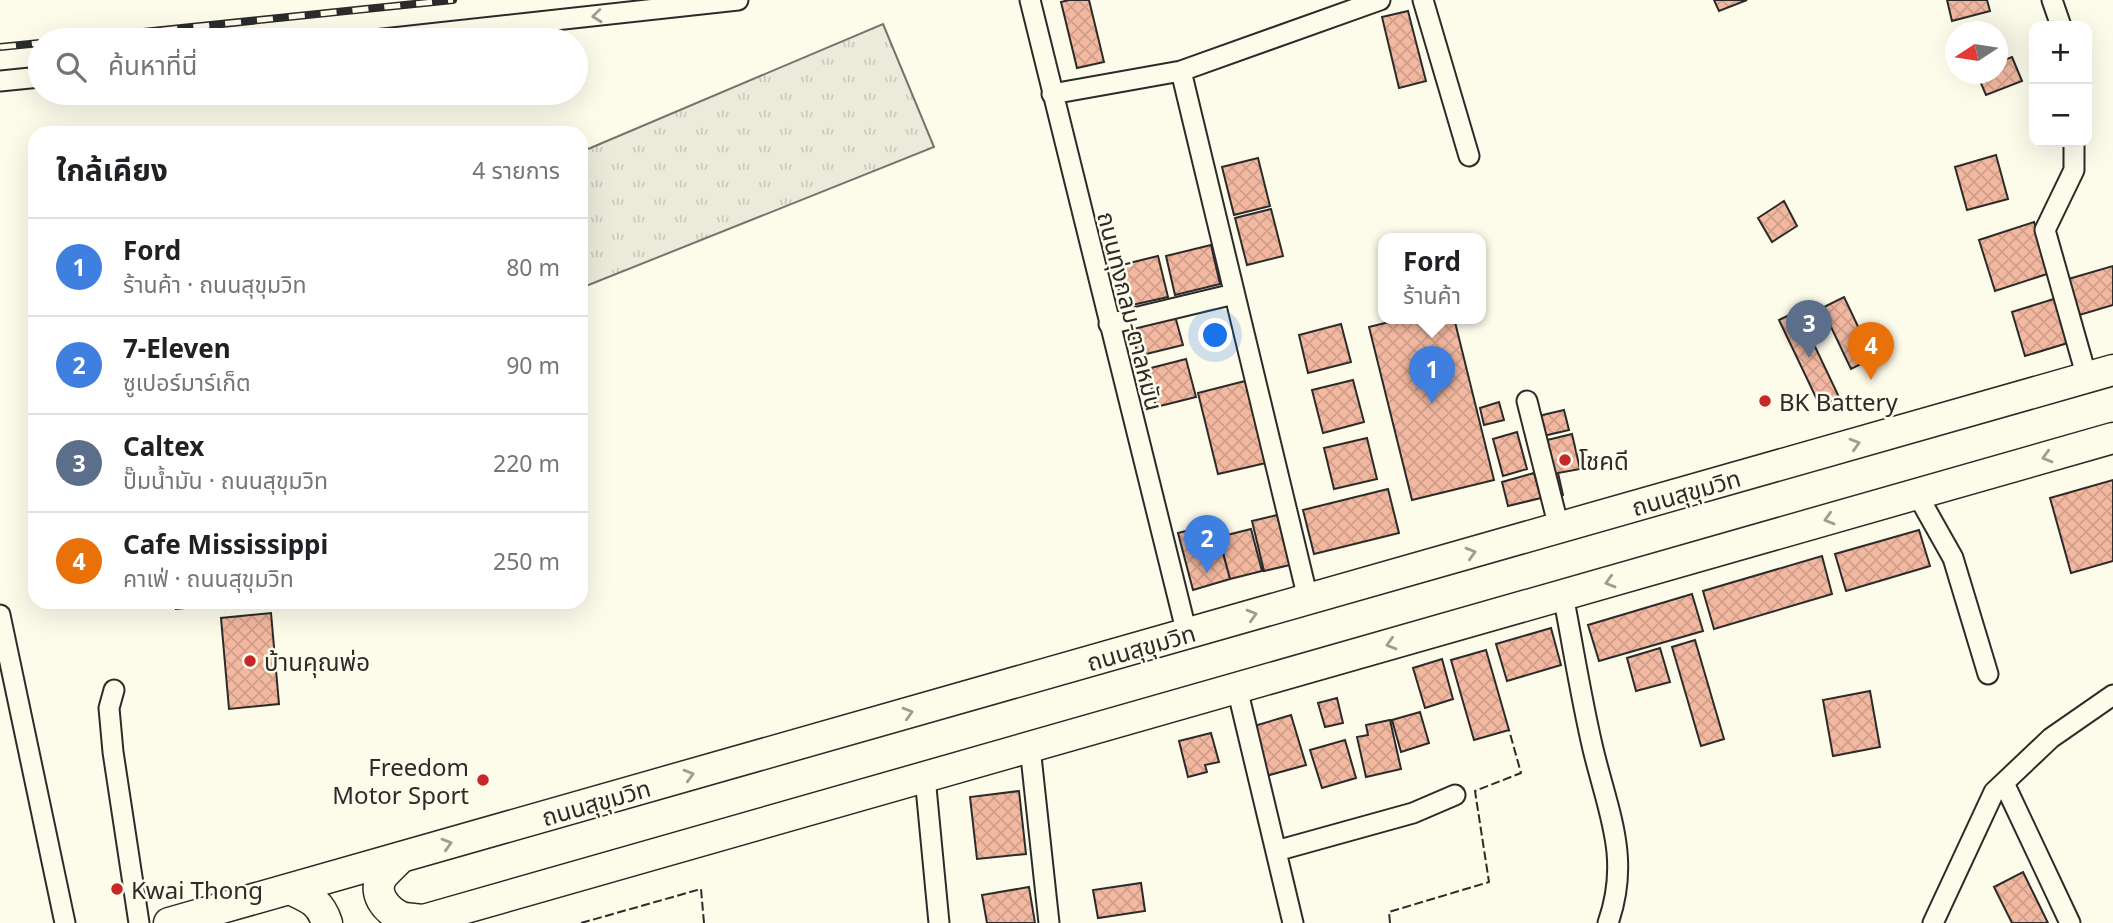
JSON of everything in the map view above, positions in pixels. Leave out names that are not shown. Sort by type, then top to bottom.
[{"type":"highway","name":"ถนนสุขุมวิท","points":[[169,923],[2100,374]]},
{"type":"highway","points":[[401,857],[382,877],[379,895],[382,902],[402,917],[418,922],[1917,494],[2112,441]]},
{"type":"highway","points":[[290,889],[316,902],[327,923]]},
{"type":"street","points":[[483,28],[738,0]]},
{"type":"street","name":"ถนนทุ่งกลม-ตาลหมัน","points":[[1030,0],[1186,634]]},
{"type":"street","points":[[1052,94],[1181,71],[1380,0]]},
{"type":"street","points":[[1423,0],[1469,156]]},
{"type":"street","points":[[2052,0],[2059,21]]},
{"type":"street","points":[[1181,71],[1308,599]]},
{"type":"street","points":[[0,81],[28,78]]},
{"type":"street","points":[[2074,147],[2074,170],[2045,230],[2100,374]]},
{"type":"street","points":[[1109,324],[1234,294]]},
{"type":"street","points":[[1527,401],[1559,528]]},
{"type":"street","points":[[1917,494],[1953,558],[1988,674]]},
{"type":"street","points":[[1563,595],[1593,748],[1614,825],[1619,870],[1614,905],[1608,923]]},
{"type":"street","points":[[0,615],[65,923]]},
{"type":"street","points":[[1237,688],[1293,923]]},
{"type":"street","points":[[114,690],[109,708],[113,752],[139,923]]},
{"type":"street","points":[[1933,923],[1994,792],[2051,738],[2113,695]]},
{"type":"street","points":[[1030,747],[1049,923]]},
{"type":"street","points":[[925,777],[939,923]]},
{"type":"street","points":[[2004,783],[2070,923]]},
{"type":"street","points":[[1276,851],[1413,813],[1455,796]]},
{"type":"green space","points":[[883,24],[934,147],[588,285],[588,149]]},
{"type":"building","points":[[1089,0],[1104,62],[1077,68],[1061,2]]},
{"type":"building","points":[[1714,0],[1747,0],[1719,11]]},
{"type":"building","points":[[1947,0],[1987,0],[1990,11],[1952,21]]},
{"type":"building","points":[[1408,11],[1426,81],[1399,88],[1382,17]]},
{"type":"building","points":[[2012,57],[2022,81],[1986,95],[1981,84],[2008,84],[2008,59]]},
{"type":"building","points":[[1996,155],[2008,199],[1967,210],[1955,167]]},
{"type":"building","points":[[1258,158],[1270,206],[1234,215],[1222,167]]},
{"type":"building","points":[[1784,201],[1797,226],[1772,242],[1758,218]]},
{"type":"building","points":[[1271,209],[1283,256],[1247,265],[1235,218]]},
{"type":"building","points":[[2034,222],[2050,273],[1995,291],[1979,240]]},
{"type":"building","points":[[1211,245],[1220,284],[1175,295],[1166,256]]},
{"type":"building","points":[[1158,256],[1168,297],[1123,307],[1113,267]]},
{"type":"building","points":[[2113,266],[2113,305],[2076,316],[2065,280]]},
{"type":"building","points":[[1844,297],[1873,358],[1851,369],[1822,308]]},
{"type":"building","points":[[2057,298],[2071,342],[2025,356],[2012,312]]},
{"type":"building","points":[[1798,311],[1839,397],[1820,406],[1779,320]]},
{"type":"building","points":[[1175,316],[1183,345],[1138,356],[1131,327]]},
{"type":"building","points":[[1341,324],[1351,362],[1308,373],[1299,335]]},
{"type":"building","points":[[1381,324],[1455,324],[1494,480],[1412,500],[1369,327]]},
{"type":"building","points":[[1186,359],[1196,397],[1156,407],[1147,369]]},
{"type":"building","points":[[1353,380],[1364,422],[1323,433],[1312,390]]},
{"type":"building","points":[[1245,381],[1266,463],[1218,474],[1198,393]]},
{"type":"building","points":[[1499,402],[1504,420],[1484,425],[1480,408]]},
{"type":"building","points":[[1564,410],[1569,430],[1539,437],[1534,417]]},
{"type":"building","points":[[1517,432],[1527,469],[1503,476],[1493,439]]},
{"type":"building","points":[[1572,434],[1580,469],[1558,473],[1563,495],[1552,497],[1539,442]]},
{"type":"building","points":[[1367,438],[1377,479],[1334,489],[1324,448]]},
{"type":"building","points":[[1534,473],[1541,498],[1508,506],[1502,482]]},
{"type":"building","points":[[2113,480],[2113,561],[2071,573],[2050,498]]},
{"type":"building","points":[[1388,489],[1399,533],[1314,554],[1303,510]]},
{"type":"building","points":[[1277,515],[1290,565],[1264,571],[1252,521]]},
{"type":"building","points":[[1215,524],[1230,579],[1193,590],[1178,533]]},
{"type":"building","points":[[1251,529],[1262,571],[1230,579],[1219,537]]},
{"type":"building","points":[[1919,530],[1930,566],[1846,591],[1835,554]]},
{"type":"building","points":[[1822,556],[1832,594],[1714,629],[1703,591]]},
{"type":"building","points":[[1692,594],[1703,631],[1599,661],[1588,625]]},
{"type":"building","name":"บ้านคุณพ่อ","points":[[271,613],[279,704],[229,709],[221,618]]},
{"type":"building","points":[[1551,628],[1561,665],[1507,681],[1496,644]]},
{"type":"building","points":[[1695,640],[1724,739],[1701,746],[1672,647]]},
{"type":"building","points":[[1660,648],[1670,682],[1636,691],[1627,658]]},
{"type":"building","points":[[1486,650],[1509,730],[1474,740],[1451,660]]},
{"type":"building","points":[[1442,659],[1453,699],[1425,708],[1413,668]]},
{"type":"building","points":[[1870,691],[1880,747],[1833,756],[1823,700]]},
{"type":"building","points":[[1337,698],[1343,723],[1325,727],[1318,703]]},
{"type":"building","points":[[1420,712],[1429,743],[1401,752],[1392,720]]},
{"type":"building","points":[[1291,715],[1306,765],[1266,776],[1251,727]]},
{"type":"building","points":[[1390,720],[1401,769],[1366,777],[1357,737],[1368,735],[1366,725]]},
{"type":"building","points":[[1211,733],[1219,762],[1205,765],[1207,772],[1188,777],[1179,741]]},
{"type":"building","points":[[1345,740],[1356,778],[1322,788],[1310,750]]},
{"type":"building","points":[[1019,791],[1026,854],[977,859],[970,797]]},
{"type":"building","points":[[2023,872],[2048,923],[2012,923],[1994,887]]},
{"type":"building","points":[[1141,883],[1145,911],[1098,918],[1093,890]]},
{"type":"building","points":[[1029,887],[1035,923],[987,923],[982,895]]},
{"type":"railway","points":[[182,28],[453,0]]},
{"type":"railway","points":[[0,47],[28,44]]},
{"type":"fence","points":[[1390,923],[1389,912],[1489,882],[1475,791],[1521,773],[1509,730]]},
{"type":"fence","points":[[581,923],[701,889],[704,923]]},
{"type":"place","name":"Caltex","points":[[1809,358]]},
{"type":"place","name":"Cafe Mississippi","points":[[1871,380]]},
{"type":"place","name":"BK Battery","points":[[1765,401]]},
{"type":"place","name":"Ford","points":[[1432,404]]},
{"type":"place","name":"โชคดี","points":[[1565,460]]},
{"type":"place","name":"7-Eleven","points":[[1207,573]]},
{"type":"place","name":"บ้านคุณพ่อ","points":[[250,661]]},
{"type":"place","name":"Freedom Motor Sport","points":[[483,780]]},
{"type":"place","name":"Kwai Thong","points":[[117,889]]}]
